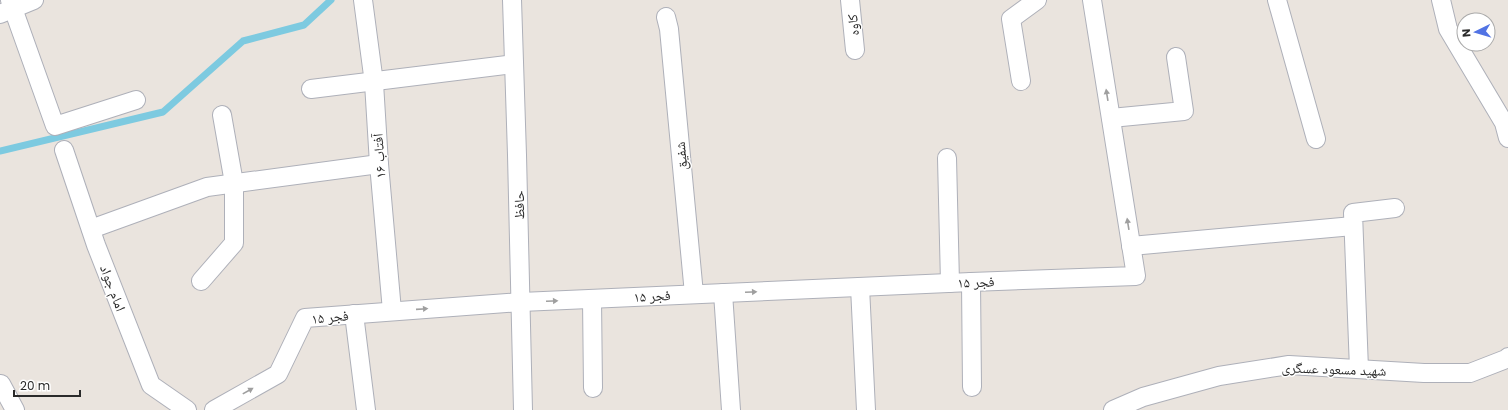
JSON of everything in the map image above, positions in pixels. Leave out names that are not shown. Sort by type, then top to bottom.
[{"type":"street","points":[[34,0],[8,7],[55,126],[136,100]]},
{"type":"street","name":"آفتاب ۱۶","points":[[363,0],[374,83],[379,164],[392,312]]},
{"type":"street","name":"حافظ","points":[[512,0],[523,410]]},
{"type":"street","name":"کاوه","points":[[850,0],[855,50]]},
{"type":"street","points":[[1021,81],[1011,19],[1037,0]]},
{"type":"street","points":[[1092,0],[1131,246],[1353,226]]},
{"type":"street","points":[[1277,0],[1316,139]]},
{"type":"street","points":[[1441,0],[1448,29],[1504,123],[1508,138]]},
{"type":"street","name":"شفیق","points":[[666,17],[669,29],[694,294]]},
{"type":"street","points":[[1111,118],[1184,111],[1176,57]]},
{"type":"street","points":[[311,89],[374,83],[514,64]]},
{"type":"street","points":[[201,281],[234,243],[234,183],[222,115]]},
{"type":"street","name":"امام جواد","points":[[64,150],[91,229],[151,385],[187,410]]},
{"type":"street","points":[[947,158],[950,283]]},
{"type":"street","points":[[91,229],[207,187],[379,164]]},
{"type":"street","points":[[1359,369],[1353,213],[1395,208]]},
{"type":"street","name":"فجر ۱۵","points":[[214,410],[278,374],[306,318],[521,302],[1136,276],[1131,246]]},
{"type":"street","points":[[971,282],[972,387]]},
{"type":"street","points":[[860,287],[866,410]]},
{"type":"street","points":[[723,293],[731,410]]},
{"type":"street","points":[[592,299],[593,388]]},
{"type":"street","points":[[354,314],[366,410]]},
{"type":"street","name":"شهید مسعود عسگری","points":[[1113,410],[1143,397],[1219,376],[1289,365],[1424,373],[1470,373],[1508,357]]},
{"type":"street","points":[[1,384],[15,410]]},
{"type":"waterway","points":[[0,151],[163,112],[243,41],[304,25],[331,0]]}]
